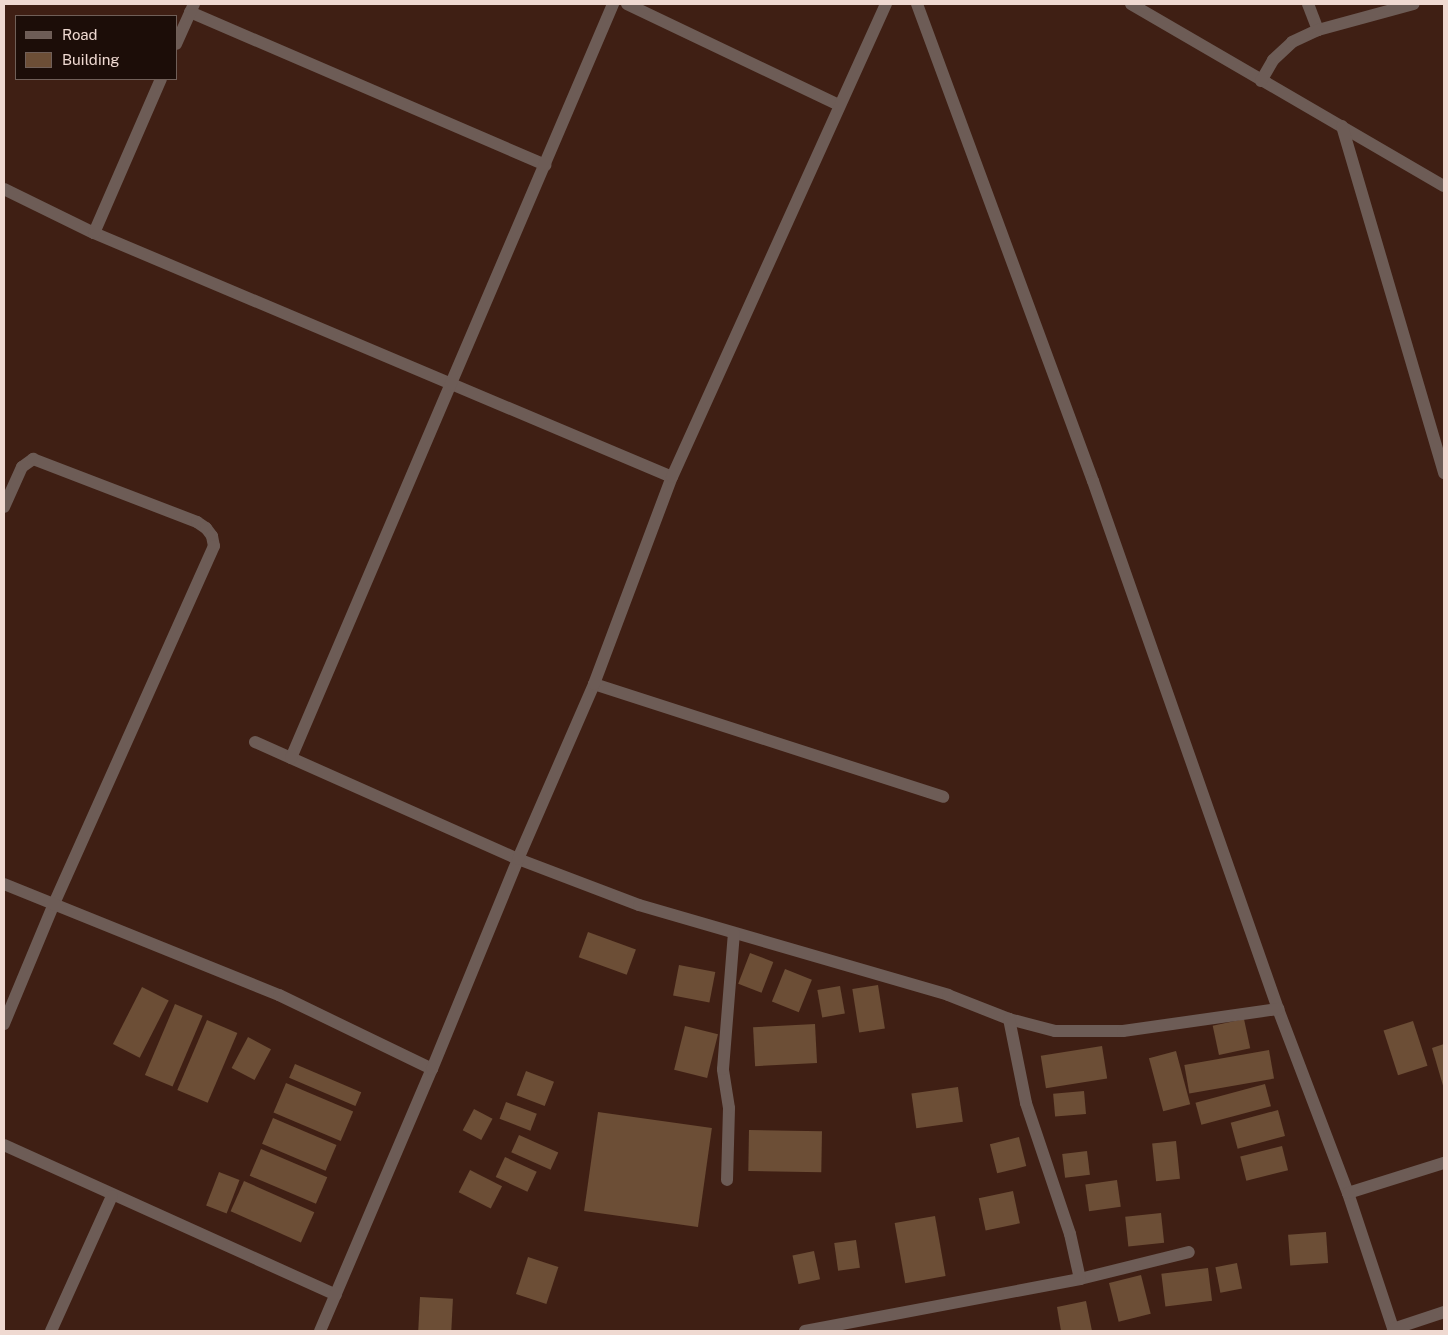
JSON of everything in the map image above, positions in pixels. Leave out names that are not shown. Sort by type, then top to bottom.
[{"type":"street","points":[[291,758],[613,4]]},
{"type":"street","points":[[627,4],[839,106]]},
{"type":"street","points":[[320,1331],[432,1069],[518,858],[594,684],[672,477],[886,4]]},
{"type":"street","points":[[917,4],[1093,480],[1278,1009],[1348,1193],[1394,1330],[1444,1312]]},
{"type":"street","points":[[1131,4],[1444,186]]},
{"type":"street","points":[[1308,4],[1318,30]]},
{"type":"street","points":[[1261,81],[1273,60],[1292,42],[1318,30],[1414,4]]},
{"type":"street","points":[[178,40],[192,8],[545,165]]},
{"type":"street","points":[[94,233],[161,80]]},
{"type":"street","points":[[1342,126],[1444,473]]},
{"type":"street","points":[[4,189],[94,233],[672,477]]},
{"type":"street","points":[[4,507],[22,467],[34,459],[197,522],[206,528],[212,536],[214,546],[53,906],[4,1024]]},
{"type":"street","points":[[594,684],[942,797]]},
{"type":"street","points":[[255,742],[518,858],[639,905],[948,995],[1008,1019],[1055,1031],[1123,1031],[1278,1009]]},
{"type":"street","points":[[4,884],[53,906],[279,995],[432,1069]]},
{"type":"street","points":[[727,1180],[729,1108],[723,1069],[734,933]]},
{"type":"street","points":[[1008,1019],[1026,1103],[1070,1234],[1080,1280]]},
{"type":"street","points":[[4,1145],[112,1196],[336,1295]]},
{"type":"street","points":[[1348,1193],[1444,1163]]},
{"type":"street","points":[[51,1331],[112,1196]]},
{"type":"street","points":[[805,1331],[1080,1280],[1189,1252]]},
{"type":"building","points":[[588,932],[636,949],[627,975],[579,957]]},
{"type":"building","points":[[750,953],[773,962],[762,993],[738,984]]},
{"type":"building","points":[[679,965],[715,972],[709,1002],[673,995]]},
{"type":"building","points":[[785,969],[812,980],[799,1012],[772,1001]]},
{"type":"building","points":[[878,985],[885,1028],[859,1033],[852,989]]},
{"type":"building","points":[[840,986],[845,1014],[822,1018],[817,990]]},
{"type":"building","points":[[142,987],[169,1001],[140,1058],[113,1044]]},
{"type":"building","points":[[175,1004],[203,1016],[173,1087],[145,1075]]},
{"type":"building","points":[[1244,1019],[1250,1048],[1219,1055],[1213,1026]]},
{"type":"building","points":[[207,1020],[237,1033],[208,1103],[177,1090]]},
{"type":"building","points":[[1413,1021],[1428,1066],[1398,1075],[1384,1031]]},
{"type":"building","points":[[815,1024],[817,1063],[755,1066],[753,1027]]},
{"type":"building","points":[[685,1026],[718,1034],[707,1078],[674,1070]]},
{"type":"building","points":[[248,1037],[271,1049],[255,1080],[232,1068]]},
{"type":"building","points":[[1444,1044],[1444,1089],[1432,1048]]},
{"type":"building","points":[[1102,1046],[1107,1079],[1046,1088],[1041,1056]]},
{"type":"building","points":[[1269,1050],[1274,1079],[1189,1093],[1184,1065]]},
{"type":"building","points":[[1176,1051],[1190,1104],[1163,1111],[1149,1058]]},
{"type":"building","points":[[295,1064],[361,1092],[355,1106],[289,1078]]},
{"type":"building","points":[[526,1071],[554,1082],[545,1106],[517,1095]]},
{"type":"building","points":[[286,1083],[353,1112],[341,1141],[273,1112]]},
{"type":"building","points":[[1265,1084],[1271,1106],[1201,1125],[1195,1103]]},
{"type":"building","points":[[958,1087],[963,1122],[916,1128],[911,1094]]},
{"type":"building","points":[[1084,1091],[1086,1114],[1055,1117],[1053,1094]]},
{"type":"building","points":[[506,1102],[537,1114],[530,1131],[500,1119]]},
{"type":"building","points":[[474,1109],[493,1119],[481,1140],[463,1130]]},
{"type":"building","points":[[1278,1110],[1285,1136],[1238,1149],[1231,1123]]},
{"type":"building","points":[[598,1112],[712,1128],[698,1227],[584,1211]]},
{"type":"building","points":[[273,1118],[337,1145],[326,1171],[262,1144]]},
{"type":"building","points":[[749,1130],[822,1131],[821,1172],[748,1171]]},
{"type":"building","points":[[519,1135],[558,1152],[551,1170],[511,1152]]},
{"type":"building","points":[[1019,1137],[1026,1166],[997,1173],[990,1144]]},
{"type":"building","points":[[1176,1141],[1180,1179],[1156,1181],[1152,1144]]},
{"type":"building","points":[[1282,1146],[1288,1170],[1246,1181],[1240,1156]]},
{"type":"building","points":[[261,1149],[327,1177],[316,1204],[250,1176]]},
{"type":"building","points":[[1087,1151],[1090,1175],[1065,1178],[1062,1154]]},
{"type":"building","points":[[505,1157],[537,1172],[527,1192],[496,1177]]},
{"type":"building","points":[[470,1170],[502,1186],[491,1209],[459,1192]]},
{"type":"building","points":[[219,1172],[240,1180],[227,1213],[206,1206]]},
{"type":"building","points":[[1117,1180],[1121,1207],[1089,1211],[1085,1184]]},
{"type":"building","points":[[244,1181],[314,1212],[301,1242],[231,1211]]},
{"type":"building","points":[[1013,1191],[1020,1223],[986,1231],[979,1198]]},
{"type":"building","points":[[1161,1213],[1164,1243],[1128,1247],[1125,1217]]},
{"type":"building","points":[[935,1216],[946,1276],[905,1283],[895,1223]]},
{"type":"building","points":[[1326,1232],[1328,1263],[1290,1266],[1288,1235]]},
{"type":"building","points":[[856,1240],[860,1268],[838,1271],[834,1243]]},
{"type":"building","points":[[814,1251],[820,1279],[799,1284],[792,1256]]},
{"type":"building","points":[[528,1257],[558,1267],[546,1304],[516,1294]]},
{"type":"building","points":[[1237,1263],[1242,1289],[1220,1293],[1215,1267]]},
{"type":"building","points":[[1208,1268],[1212,1301],[1165,1306],[1161,1274]]},
{"type":"building","points":[[1141,1275],[1151,1314],[1119,1322],[1109,1283]]},
{"type":"building","points":[[420,1297],[453,1299],[451,1331],[418,1331]]},
{"type":"building","points":[[1086,1301],[1092,1331],[1061,1331],[1057,1307]]}]
